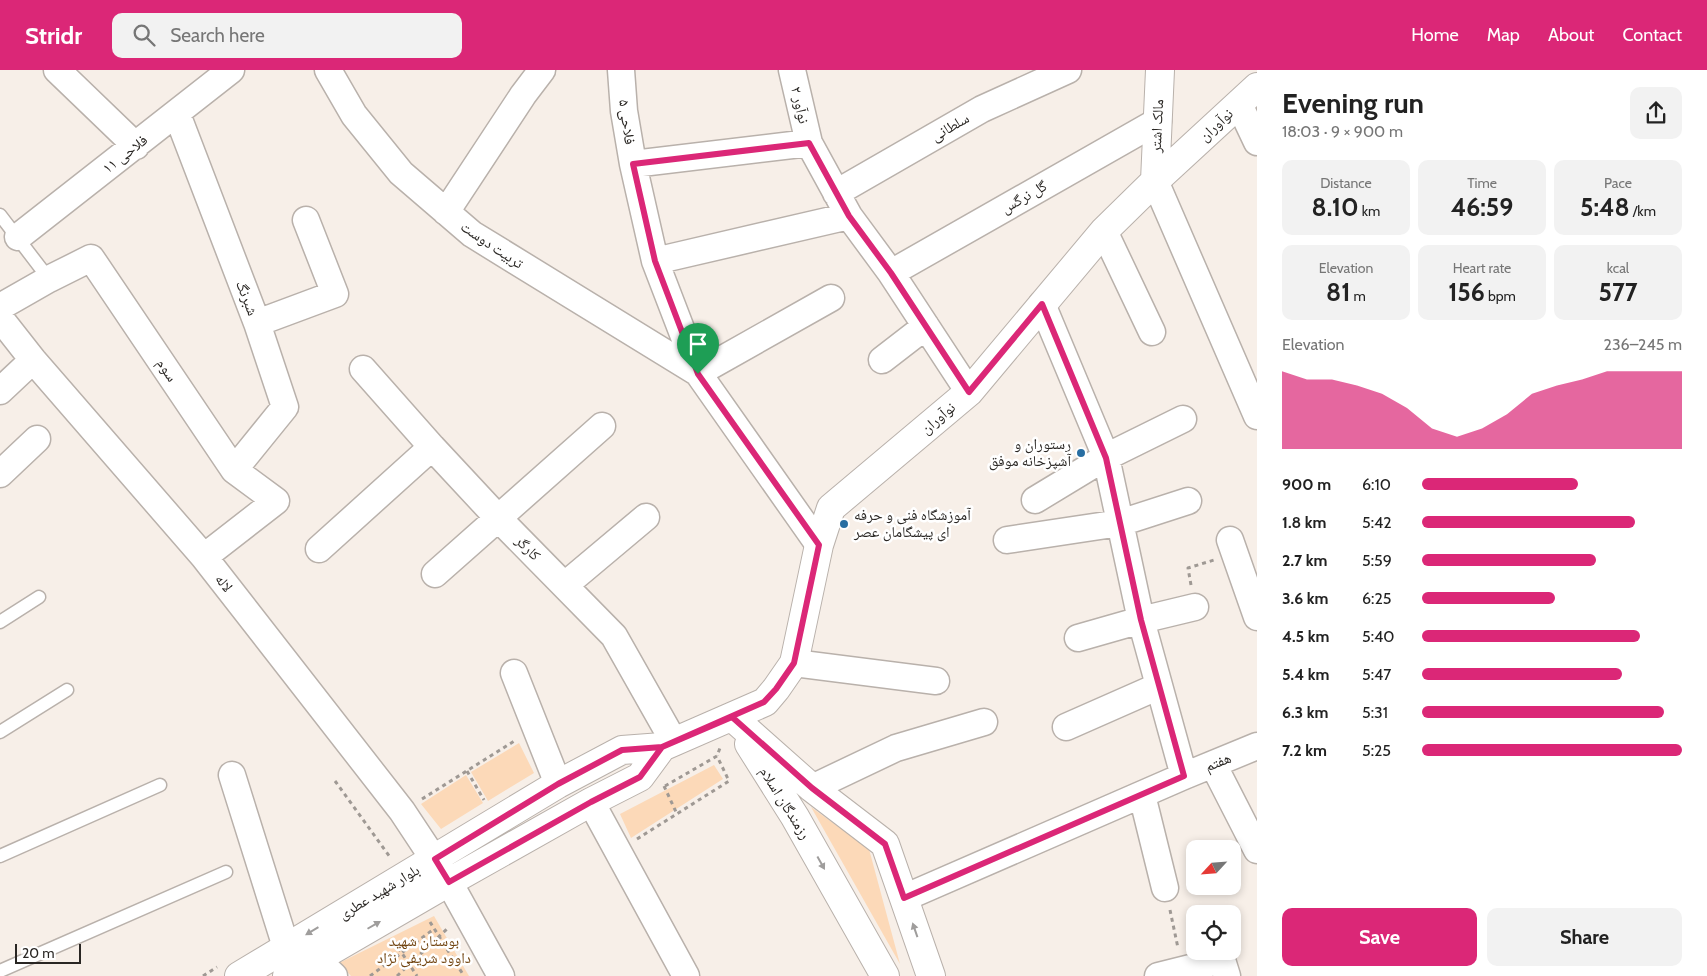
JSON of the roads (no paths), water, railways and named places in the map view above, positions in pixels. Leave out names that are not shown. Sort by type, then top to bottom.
[{"type":"street","points":[[57,70],[136,146]]},
{"type":"street","name":"فلاحی ۱۱","points":[[18,237],[232,70]]},
{"type":"street","name":"تربیت دوست","points":[[328,70],[354,115],[401,173],[472,234],[698,374]]},
{"type":"street","points":[[446,212],[523,95],[542,70]]},
{"type":"street","name":"فلاحی ۵","points":[[621,70],[624,111],[633,164],[655,261],[698,374],[819,545]]},
{"type":"street","name":"نوآور ۲","points":[[792,70],[809,143],[849,216],[891,273],[969,392]]},
{"type":"street","name":"سلطانی","points":[[836,192],[982,109],[1068,70]]},
{"type":"street","name":"مالک اشتر","points":[[1155,181],[1160,70]]},
{"type":"street","points":[[1248,95],[1257,142]]},
{"type":"street","name":"نوآوران","points":[[668,745],[764,702],[776,689],[794,663],[819,545],[831,508],[969,392],[1104,231],[1248,95]]},
{"type":"street","name":"شبرنگ","points":[[177,114],[257,323],[286,407],[234,470]]},
{"type":"street","name":"گل نرگس","points":[[891,273],[1158,121]]},
{"type":"street","points":[[633,164],[809,143]]},
{"type":"street","points":[[1155,181],[1257,416]]},
{"type":"street","points":[[655,261],[849,216]]},
{"type":"street","points":[[257,323],[335,294],[306,220]]},
{"type":"street","points":[[1104,231],[1152,332]]},
{"type":"street","name":"سوم","points":[[49,279],[91,258],[234,470],[276,501],[204,557]]},
{"type":"street","points":[[0,307],[49,279]]},
{"type":"street","points":[[698,374],[831,298]]},
{"type":"street","points":[[1042,304],[1106,458],[1141,620],[1184,776]]},
{"type":"street","name":"لاله","points":[[0,318],[204,557],[402,811],[442,870],[502,976]]},
{"type":"street","points":[[882,360],[926,326]]},
{"type":"street","points":[[0,392],[34,360]]},
{"type":"street","name":"کارگر","points":[[363,369],[432,447],[614,636],[668,745]]},
{"type":"street","points":[[1035,500],[1106,458],[1183,419]]},
{"type":"street","points":[[436,574],[602,426]]},
{"type":"street","points":[[0,474],[37,439]]},
{"type":"street","points":[[319,549],[432,447]]},
{"type":"street","points":[[1007,540],[1120,523],[1188,501]]},
{"type":"street","points":[[565,585],[646,517]]},
{"type":"street","points":[[1232,546],[1257,618]]},
{"type":"street","points":[[1078,638],[1141,620],[1195,608]]},
{"type":"street","points":[[794,663],[936,681]]},
{"type":"street","points":[[514,672],[558,784]]},
{"type":"street","points":[[1066,727],[1159,686]]},
{"type":"street","name":"رزمندگان اسلام","points":[[732,717],[812,788],[885,844],[931,976]]},
{"type":"street","name":"رزمندگان اسلام","points":[[732,717],[795,817],[885,976]]},
{"type":"street","points":[[812,788],[896,748],[984,722]]},
{"type":"street","name":"بلوار شهید عطری","points":[[287,976],[325,967],[390,937],[442,870],[558,784],[622,750],[668,745]]},
{"type":"street","name":"بلوار شهید عطری","points":[[239,976],[404,877],[442,870],[591,802],[640,777],[668,745]]},
{"type":"street","name":"هفتم","points":[[904,898],[1257,746]]},
{"type":"street","points":[[1213,764],[1257,850]]},
{"type":"street","points":[[232,775],[286,947]]},
{"type":"street","points":[[1142,795],[1165,888]]},
{"type":"street","points":[[591,802],[686,976]]},
{"type":"street","points":[[1158,976],[1222,960],[1226,976]]},
{"type":"lane","points":[[0,215],[49,279]]},
{"type":"lane","points":[[0,622],[39,597]]},
{"type":"lane","points":[[0,732],[67,690]]},
{"type":"lane","points":[[0,856],[160,785]]},
{"type":"lane","points":[[0,971],[226,872]]},
{"type":"place","name":"رستوران و آشپزخانه موفق","points":[[1081,453]]},
{"type":"place","name":"آموزشگاه فنی و حرفه ای پیشگامان عصر","points":[[844,524]]},
{"type":"park label","name":"بوستان شهید داوود شریفی نژاد","points":[[424,950]]}]
